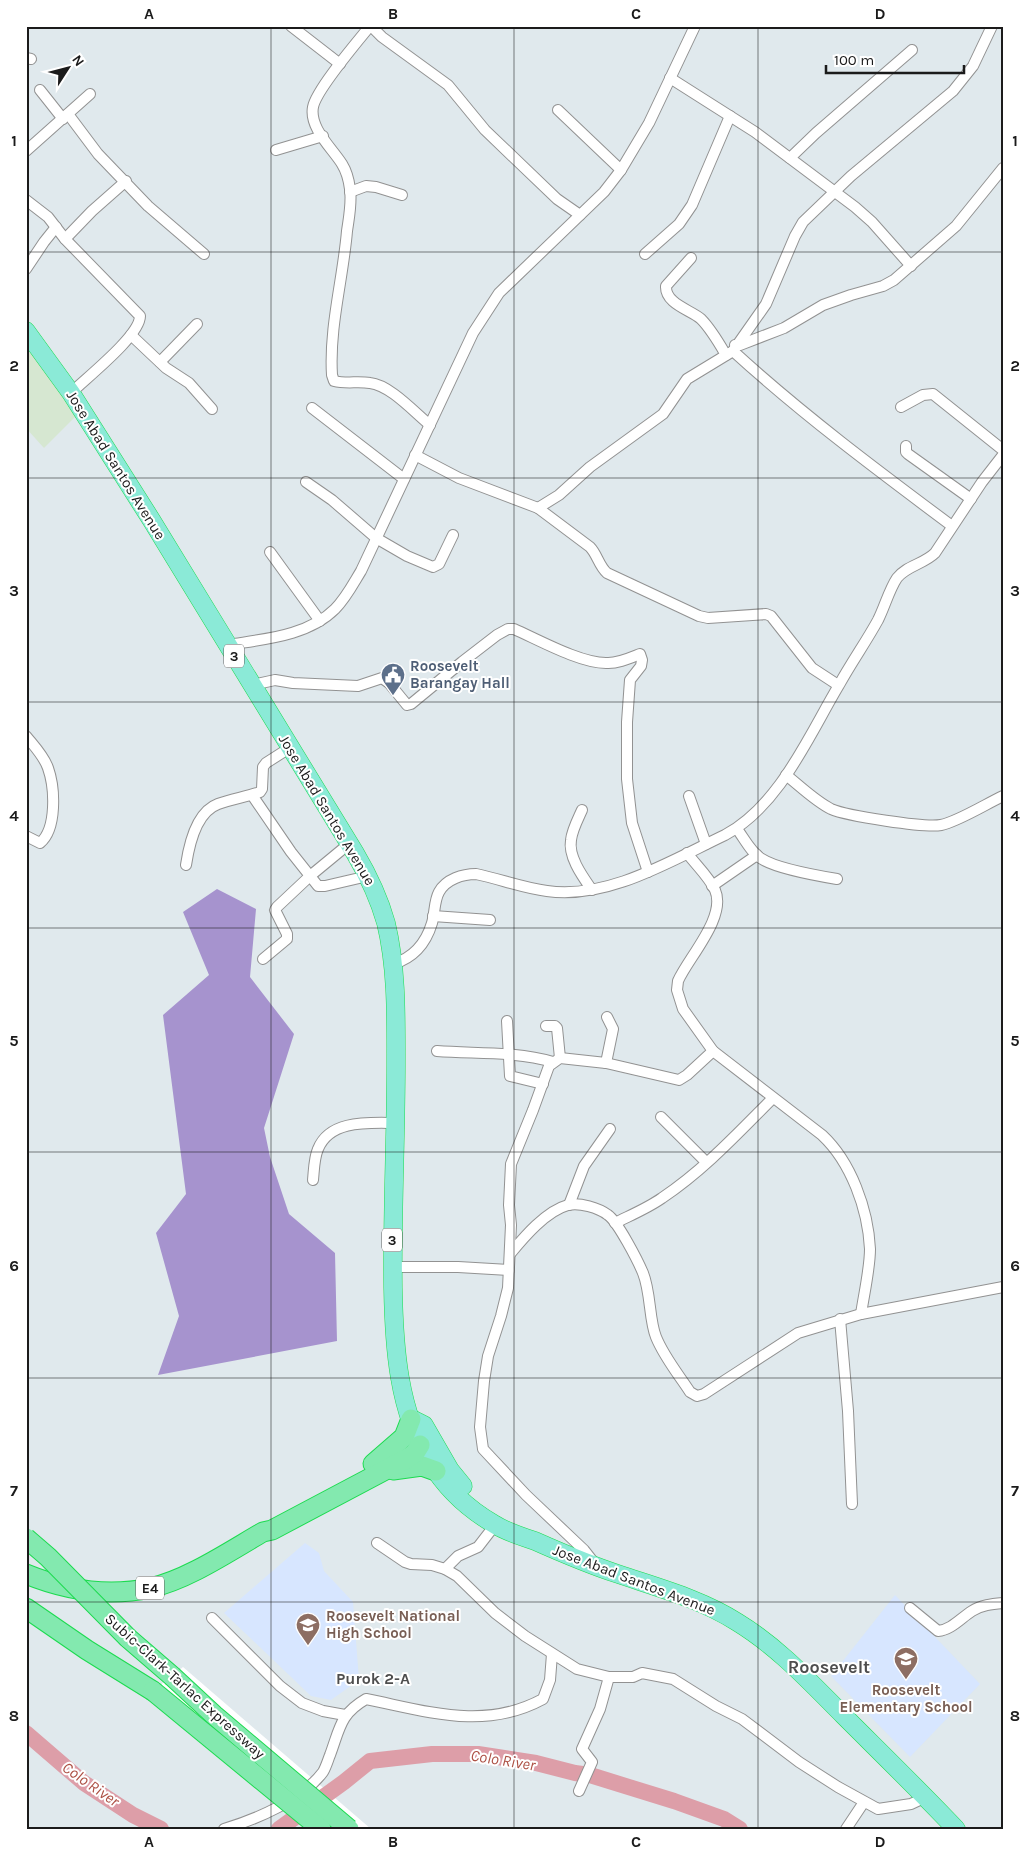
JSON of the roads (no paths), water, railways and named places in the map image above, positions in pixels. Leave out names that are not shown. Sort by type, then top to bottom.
[{"type":"highway","name":"Jose Abad Santos Avenue","points":[[26,331],[71,393],[350,843],[368,876],[385,920],[393,964],[396,1000],[394,1319],[397,1356],[404,1398],[420,1445]]},
{"type":"highway","name":"Jose Abad Santos Avenue","points":[[411,1419],[424,1425],[443,1470],[470,1508],[495,1525],[597,1567],[713,1608],[738,1622],[767,1643],[798,1670],[956,1829]]},
{"type":"highway","name":"E4","points":[[377,1469],[404,1437],[411,1419]]},
{"type":"highway","name":"E4","points":[[26,1574],[48,1583],[82,1590],[129,1591],[152,1587],[201,1567],[262,1532],[268,1525],[377,1469],[410,1445],[420,1445]]},
{"type":"highway","points":[[420,1445],[432,1451],[443,1470]]},
{"type":"highway","name":"E4","points":[[377,1469],[422,1466],[443,1470]]},
{"type":"highway","name":"Jose Abad Santos Avenue","points":[[443,1470],[480,1503],[528,1539]]},
{"type":"highway","name":"Subic-Clark-Tarlac Expressway","points":[[26,1538],[48,1557],[128,1638],[349,1829]]},
{"type":"highway","name":"Subic-Clark-Tarlac Expressway","points":[[26,1608],[153,1692],[321,1829]]},
{"type":"street","points":[[291,26],[340,64]]},
{"type":"street","points":[[430,425],[389,390],[380,385],[369,382],[341,383],[334,381],[332,375],[333,322],[345,256],[351,200],[347,174],[316,124],[313,107],[340,64],[370,26],[382,38],[448,85],[485,130],[558,199],[580,215]]},
{"type":"street","points":[[228,645],[293,632],[320,621],[334,610],[345,597],[361,571],[473,333],[485,312],[513,278],[604,192],[621,170],[649,122],[695,26]]},
{"type":"street","points":[[732,350],[766,304],[795,236],[803,222],[870,159],[953,90],[973,66],[992,26]]},
{"type":"street","points":[[790,158],[828,121],[912,50]]},
{"type":"street","points":[[670,78],[755,132],[834,192],[872,222],[911,266]]},
{"type":"street","points":[[40,90],[98,154],[163,221],[204,254]]},
{"type":"street","points":[[26,150],[66,117],[90,94]]},
{"type":"street","points":[[558,110],[621,170]]},
{"type":"street","points":[[645,254],[679,224],[692,205],[730,116]]},
{"type":"street","points":[[276,150],[323,136]]},
{"type":"street","points":[[538,508],[559,495],[590,467],[663,414],[687,379],[740,345],[784,328],[823,305],[883,286],[911,266],[956,226],[1003,168]]},
{"type":"street","points":[[65,239],[92,211],[126,181]]},
{"type":"street","points":[[350,192],[366,186],[402,195]]},
{"type":"street","points":[[26,200],[36,206],[65,239],[140,316],[140,320],[131,335],[71,393]]},
{"type":"street","points":[[26,269],[56,227]]},
{"type":"street","points":[[692,258],[666,286],[665,289],[673,301],[683,309],[692,312],[764,380],[822,427],[952,526]]},
{"type":"street","points":[[160,362],[197,324]]},
{"type":"street","points":[[131,335],[173,373],[189,383],[212,409]]},
{"type":"street","points":[[902,407],[923,394],[933,394],[1003,450]]},
{"type":"street","points":[[312,408],[404,479]]},
{"type":"street","points":[[906,446],[908,454],[971,499]]},
{"type":"street","points":[[415,455],[459,478],[538,508],[590,546],[607,573],[699,616],[708,618],[766,614],[771,616],[812,668],[838,685]]},
{"type":"street","points":[[393,964],[414,954],[428,933],[440,890],[455,878],[466,874],[476,874],[548,892],[592,890],[610,886],[648,872],[737,829],[758,812],[786,775],[814,730],[838,685],[878,619],[897,578],[903,572],[929,559],[935,553],[1003,455]]},
{"type":"street","points":[[306,482],[332,500],[376,538],[407,556],[436,567],[453,535]]},
{"type":"street","points":[[270,552],[320,621]]},
{"type":"street","points":[[252,685],[275,680],[292,683],[358,686],[382,678],[390,683],[407,705],[411,704],[497,635],[508,629],[514,629],[584,660],[607,664],[640,654],[641,666],[630,680],[627,722],[627,779],[632,823],[648,872]]},
{"type":"street","points":[[26,736],[48,768],[53,794],[50,826],[43,840],[40,843],[26,836]]},
{"type":"street","points":[[186,865],[189,846],[205,813],[217,804],[252,795],[262,789],[266,763],[291,747]]},
{"type":"street","points":[[786,775],[821,803],[842,813],[929,826],[946,824],[1003,796]]},
{"type":"street","points":[[252,795],[291,852],[318,886],[368,876]]},
{"type":"street","points":[[689,796],[706,844]]},
{"type":"street","points":[[582,810],[570,840],[576,863],[592,890]]},
{"type":"street","points":[[737,829],[757,855],[768,862],[802,872],[837,879]]},
{"type":"street","points":[[263,959],[287,939],[287,934],[275,910],[310,876],[350,843]]},
{"type":"street","points":[[687,853],[716,892],[717,900],[713,920],[680,976],[677,990],[683,1009],[713,1051],[822,1135],[835,1147],[849,1169],[860,1198],[870,1249],[861,1314]]},
{"type":"street","points":[[712,886],[757,855]]},
{"type":"street","points":[[433,916],[490,920]]},
{"type":"street","points":[[606,1063],[613,1029],[607,1017]]},
{"type":"street","points":[[507,1021],[510,1076],[543,1084]]},
{"type":"street","points":[[546,1026],[555,1026],[557,1028],[556,1060],[549,1066],[511,1164],[509,1270],[503,1310],[488,1356],[480,1427],[483,1449],[526,1495],[584,1550],[597,1567]]},
{"type":"street","points":[[437,1051],[509,1054],[556,1060],[606,1063],[679,1080],[713,1051]]},
{"type":"street","points":[[615,1223],[662,1198],[706,1162],[773,1098]]},
{"type":"street","points":[[661,1117],[706,1162]]},
{"type":"street","points":[[313,1180],[318,1148],[333,1132],[348,1124],[396,1123]]},
{"type":"street","points":[[569,1205],[584,1166],[610,1129]]},
{"type":"street","points":[[510,1254],[539,1223],[563,1207],[577,1204],[608,1214],[615,1223],[643,1274],[650,1299],[655,1335],[690,1392],[697,1396],[704,1394],[798,1333],[861,1314],[1003,1287]]},
{"type":"street","points":[[393,1267],[458,1267],[509,1270]]},
{"type":"street","points":[[840,1319],[848,1411],[852,1504]]},
{"type":"street","points":[[445,1569],[458,1556],[478,1547],[495,1525]]},
{"type":"street","points":[[377,1543],[405,1562],[432,1565],[445,1569],[457,1576],[496,1613],[552,1654],[577,1669],[609,1677],[632,1678],[642,1672],[673,1679],[716,1706],[742,1719],[798,1762],[878,1809],[911,1804],[926,1798]]},
{"type":"street","points":[[910,1608],[938,1631],[950,1627],[974,1610],[990,1604],[1003,1603]]},
{"type":"street","points":[[212,1618],[280,1686],[302,1703],[324,1711],[345,1715]]},
{"type":"street","points":[[224,1829],[275,1810],[310,1785],[323,1771],[345,1715],[353,1706],[366,1699],[434,1714],[465,1718],[516,1711],[543,1699],[550,1680],[552,1654]]},
{"type":"street","points":[[580,1789],[592,1762],[582,1749],[600,1709],[609,1677]]},
{"type":"street","points":[[846,1829],[864,1802]]},
{"type":"waterway","name":"Colo River","points":[[26,1733],[84,1783],[133,1815],[161,1829]]},
{"type":"waterway","name":"Colo River","points":[[279,1829],[370,1761],[432,1754],[478,1754],[536,1763],[590,1775],[674,1801],[724,1819],[740,1829]]},
{"type":"place","name":"Roosevelt Barangay Hall","points":[[393,696]]},
{"type":"place","name":"Roosevelt National High School","points":[[308,1646]]},
{"type":"place","name":"Roosevelt Elementary School","points":[[906,1680]]},
{"type":"district","name":"Roosevelt","points":[[829,1667]]},
{"type":"district","name":"Purok 2-A","points":[[373,1678]]}]
